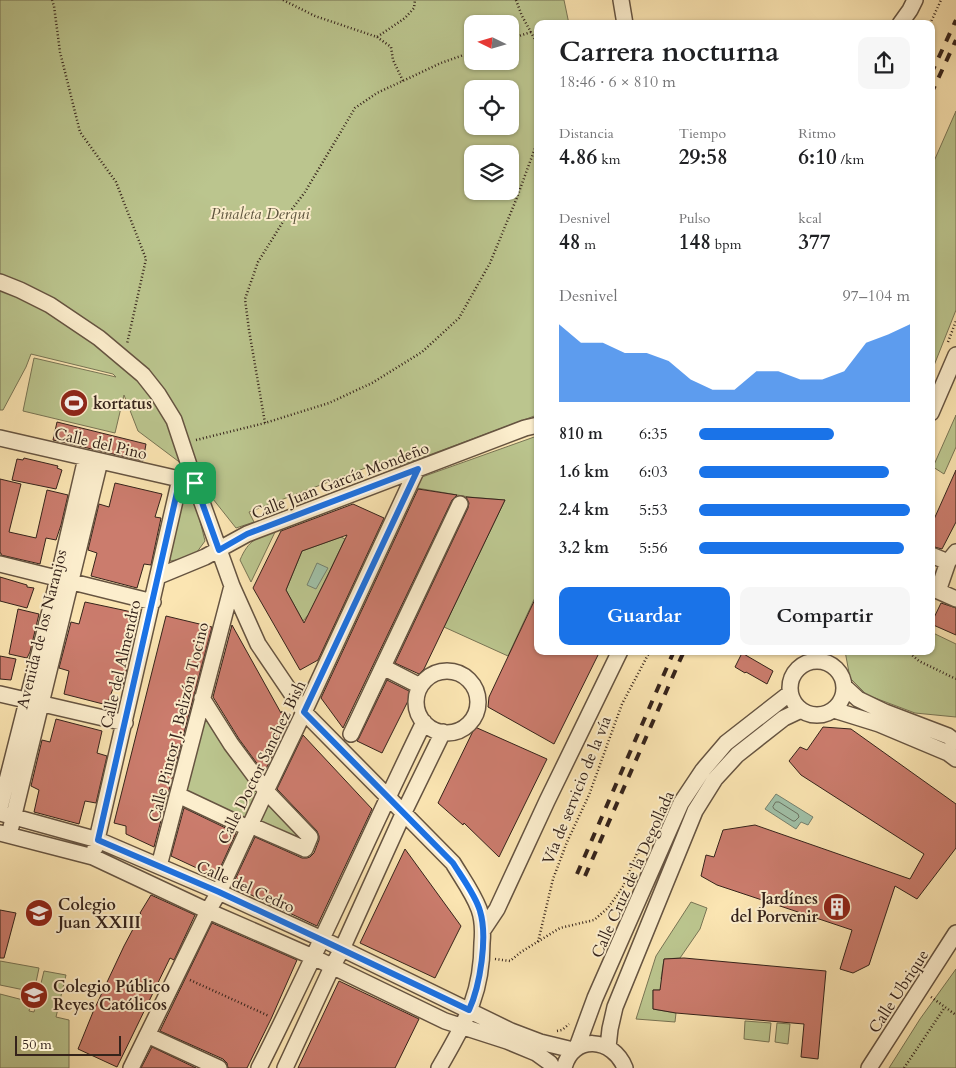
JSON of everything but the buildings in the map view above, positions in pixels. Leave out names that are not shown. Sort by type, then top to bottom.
[{"type":"street","points":[[620,0],[624,20]]},
{"type":"street","points":[[903,20],[916,0]]},
{"type":"street","points":[[0,282],[50,305],[99,338],[143,375],[158,394],[174,420],[187,481],[219,550],[232,586],[258,644],[304,712],[453,863],[480,910],[483,930],[479,977],[462,1027],[439,1068]]},
{"type":"street","points":[[935,404],[956,355]]},
{"type":"street","name":"Calle Juan García Mondeño","points":[[158,576],[192,564],[247,534],[534,426]]},
{"type":"street","name":"Calle del Pino","points":[[0,438],[187,481]]},
{"type":"street","name":"Avenida de los Naranjos","points":[[4,834],[93,459]]},
{"type":"street","name":"Calle Doctor Sanchez Bish","points":[[131,1068],[208,910],[219,892],[418,469]]},
{"type":"street","name":"Calle del Almendro","points":[[93,857],[158,576],[187,481]]},
{"type":"street","points":[[351,734],[460,504]]},
{"type":"street","points":[[935,555],[952,557],[938,591],[956,599]]},
{"type":"street","points":[[0,564],[153,602]]},
{"type":"street","name":"Calle Pintor J. Belizón Tocino","points":[[159,866],[232,586]]},
{"type":"street","points":[[483,930],[497,909],[618,655]]},
{"type":"street","points":[[837,655],[839,671]]},
{"type":"street","points":[[813,657],[815,660],[832,665],[839,671],[845,687],[844,696],[834,710],[817,716],[808,714],[796,705],[790,693],[790,683],[793,675],[799,668],[813,657]]},
{"type":"street","points":[[382,668],[420,686]]},
{"type":"street","points":[[446,670],[466,677],[473,684],[478,704],[475,715],[470,723],[462,729],[453,732],[443,732],[429,727],[419,714],[416,704],[420,686],[436,672],[446,670]]},
{"type":"street","points":[[845,687],[858,699],[953,745]]},
{"type":"street","name":"Calle Cruz de la Degollada","points":[[564,1068],[564,1065],[575,1049],[595,998],[681,803],[703,770],[726,743],[790,693]]},
{"type":"street","points":[[0,694],[125,723]]},
{"type":"street","points":[[178,795],[305,849],[310,837],[266,791],[231,744],[202,698]]},
{"type":"street","name":"Avenida de los Naranjos","points":[[0,808],[34,702]]},
{"type":"street","name":"Calle Cruz de la Degollada","points":[[608,1047],[615,1007],[695,811],[715,779],[737,755],[784,718],[801,710]]},
{"type":"street","points":[[834,710],[879,724],[916,740],[953,745]]},
{"type":"street","points":[[259,1068],[322,940],[387,796],[424,722]]},
{"type":"street","points":[[285,1068],[443,732]]},
{"type":"street","name":"Calle del Cedro","points":[[7,815],[98,840],[159,866],[342,949],[511,1031],[540,1042],[575,1049],[592,1044],[608,1047]]},
{"type":"street","points":[[4,834],[93,857],[313,957],[444,1020],[507,1041],[536,1053],[550,1063],[553,1068]]},
{"type":"street","name":"Calle Ubrique","points":[[869,1068],[956,933]]},
{"type":"street","points":[[147,1035],[218,1068]]},
{"type":"street","points":[[608,1047],[616,1052],[625,1068],[630,1068]]},
{"type":"path","points":[[52,0],[60,52],[80,132],[116,182],[146,259],[124,358]]},
{"type":"path","points":[[283,0],[315,16],[378,37],[391,47],[392,60],[403,81]]},
{"type":"path","points":[[378,37],[405,18],[414,8],[415,0]]},
{"type":"path","points":[[516,0],[522,16],[534,38]]},
{"type":"path","points":[[932,20],[941,0]]},
{"type":"path","points":[[519,36],[531,32]]},
{"type":"path","points":[[265,423],[248,330],[245,299],[258,262],[286,216],[305,192],[356,108],[377,93],[441,62],[464,55]]},
{"type":"path","points":[[192,441],[265,423],[329,403],[372,383],[422,352],[459,318],[490,263],[534,151]]},
{"type":"path","name":"Vía de servicio de la vía","points":[[538,942],[553,879],[567,842],[589,795],[622,704],[648,655]]},
{"type":"path","points":[[912,655],[919,661],[956,679]]},
{"type":"path","points":[[482,958],[510,960],[560,928],[594,920],[608,908],[624,885],[637,853],[660,851]]},
{"type":"path","points":[[177,974],[282,1022]]},
{"type":"path","points":[[920,988],[956,1015]]},
{"type":"path","points":[[904,1068],[946,1007]]},
{"type":"path","points":[[554,1032],[562,1030],[574,1020]]},
{"type":"green space","name":"Pinaleta Derqui","points":[[0,0],[564,0],[568,20],[534,20],[534,416],[394,468],[384,461],[249,512],[254,522],[236,528],[190,470],[138,431],[124,395],[115,433],[23,411],[34,358],[116,377],[113,374],[31,354],[3,410],[0,410]]},
{"type":"green space","points":[[956,111],[956,310],[935,363],[935,159]]},
{"type":"green space","points":[[956,415],[956,447],[944,474],[935,468],[935,462]]},
{"type":"green space","points":[[534,437],[534,600],[508,656],[444,627],[505,500],[469,497],[417,488],[422,477]]},
{"type":"green space","points":[[183,499],[195,501],[205,541],[194,556],[171,561],[168,556]]},
{"type":"green space","points":[[276,530],[251,582],[240,560],[243,553],[254,540]]},
{"type":"green space","points":[[341,537],[345,539],[309,614],[303,621],[286,590],[302,551]]},
{"type":"green space","points":[[935,634],[956,644],[956,717],[915,713],[867,695],[850,678],[846,655],[935,655]]},
{"type":"green space","points":[[205,708],[260,790],[245,821],[184,792]]},
{"type":"green space","points":[[267,799],[305,837],[303,843],[257,824]]},
{"type":"green space","points":[[691,902],[707,908],[700,929],[680,958],[664,959],[661,979],[672,980],[671,990],[653,990],[653,1009],[676,1013],[675,1022],[636,1019],[656,956]]},
{"type":"green space","points":[[0,961],[39,968],[34,992],[0,985]]},
{"type":"green space","points":[[956,969],[956,1068],[889,1068],[920,1019]]},
{"type":"green space","name":"Colegio Público Reyes Católicos","points":[[44,971],[66,975],[56,1017],[69,1020],[69,1068],[0,1068],[0,994],[31,1002],[29,1011],[34,1012]]},
{"type":"green space","points":[[745,1021],[771,1023],[769,1042],[744,1039]]},
{"type":"green space","points":[[777,1023],[790,1024],[788,1044],[775,1042]]},
{"type":"water","points":[[317,563],[328,568],[316,589],[307,585]]},
{"type":"water","points":[[776,794],[813,817],[808,825],[801,822],[796,829],[765,809]]},
{"type":"railway","points":[[935,65],[956,20]]},
{"type":"railway","points":[[935,85],[956,40]]},
{"type":"railway","points":[[577,874],[672,655]]},
{"type":"railway","points":[[585,876],[682,655]]},
{"type":"place","name":"kortatus","points":[[74,403]]},
{"type":"place","name":"Jardínes del Porvenir","points":[[837,907]]},
{"type":"place","name":"Colegio Juan XXIII","points":[[39,913]]},
{"type":"place","name":"Colegio Público Reyes Católicos","points":[[34,995]]},
{"type":"route","points":[[418,469],[304,712],[453,863],[471,893],[480,910],[483,930],[479,977],[469,1010],[219,892],[98,840],[180,479],[195,483],[219,550],[247,534],[418,469]]}]
